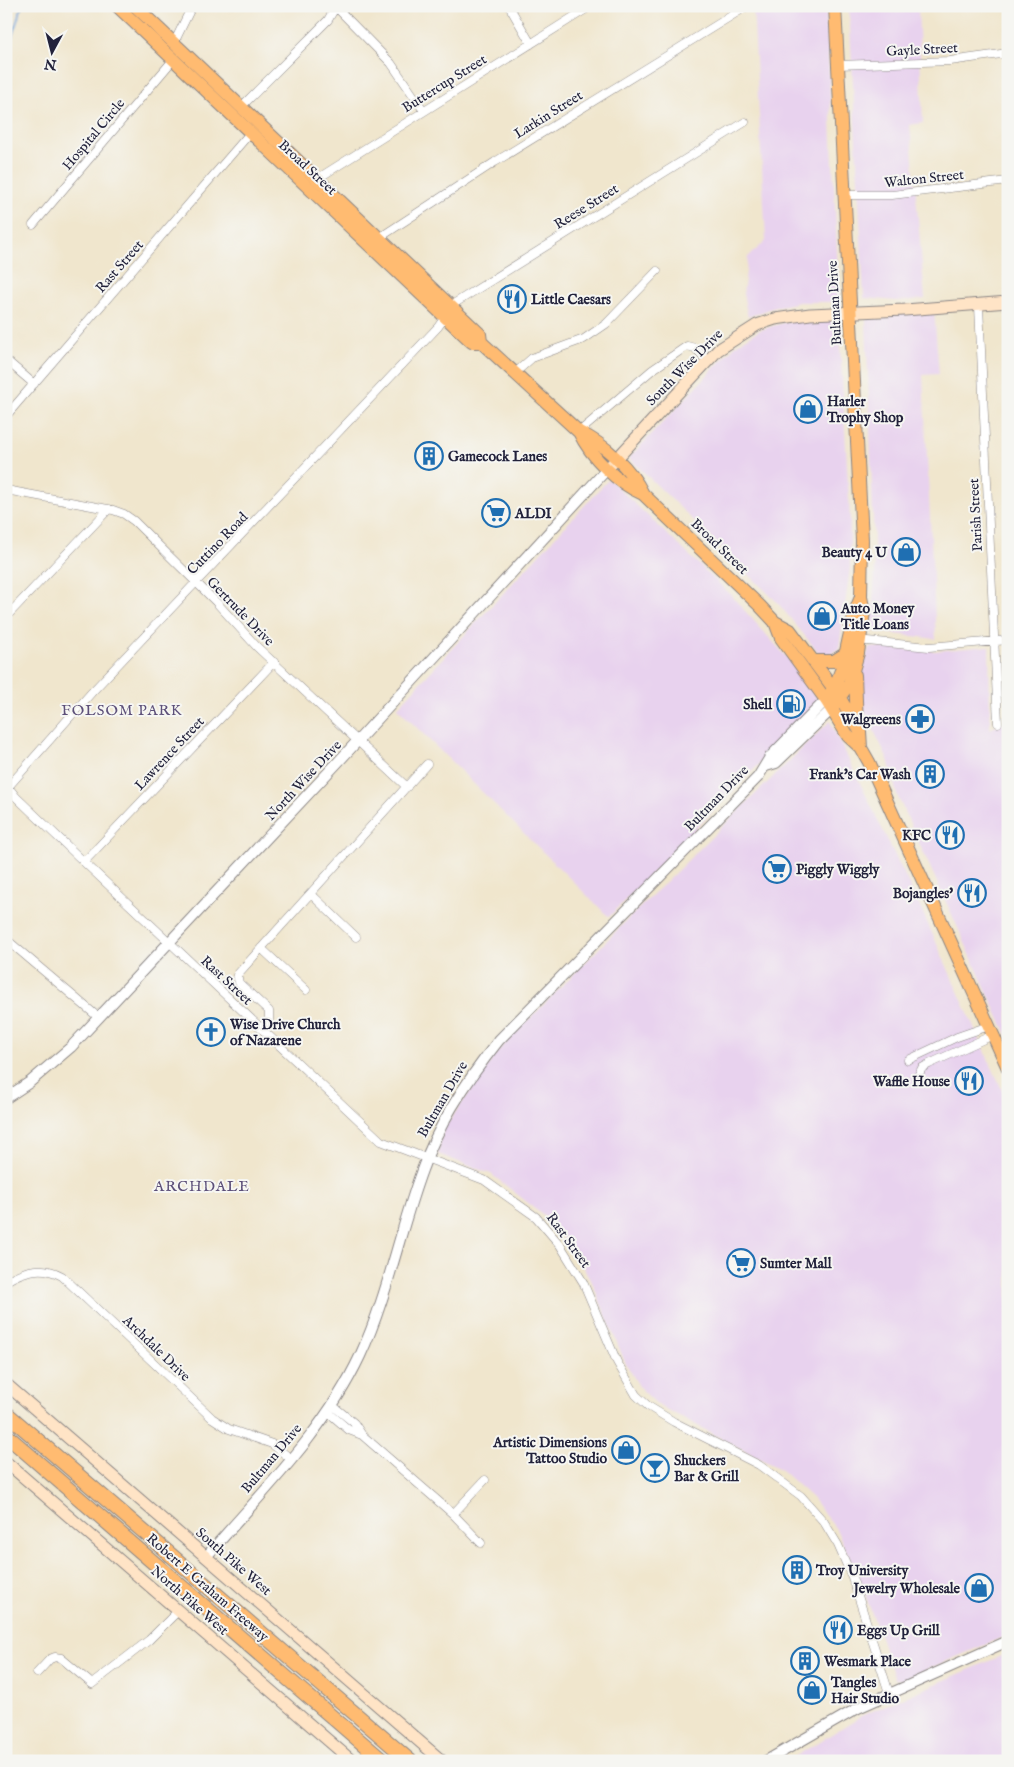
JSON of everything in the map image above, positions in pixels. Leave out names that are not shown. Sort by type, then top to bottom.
[{"type":"highway","name":"Robert E Graham Freeway","points":[[6,1413],[410,1761]]},
{"type":"highway","name":"Robert E Graham Freeway","points":[[6,1435],[383,1761]]},
{"type":"main road","name":"Broad Street","points":[[118,6],[250,133],[374,242],[448,312],[472,342],[481,342],[579,432],[587,448],[636,479],[643,494],[750,594],[775,622],[790,630],[815,661],[848,736],[862,748]]},
{"type":"main road","name":"Broad Street","points":[[135,6],[316,179],[374,242]]},
{"type":"main road","name":"Bultman Drive","points":[[833,699],[855,668],[856,639],[854,611],[861,597],[862,540],[835,6]]},
{"type":"main road","name":"South Wise Drive","points":[[612,464],[708,361],[732,339],[766,322],[796,316],[979,306],[1008,302]]},
{"type":"main road","name":"Broad Street","points":[[775,622],[781,638],[858,728],[862,748],[1008,1068]]},
{"type":"main road","name":"Bultman Drive","points":[[833,699],[848,652],[856,639]]},
{"type":"main road","points":[[815,661],[834,661],[848,652]]},
{"type":"main road","points":[[855,668],[858,728]]},
{"type":"main road","name":"South Pike West","points":[[6,1384],[442,1761]]},
{"type":"main road","name":"North Pike West","points":[[6,1462],[352,1761]]},
{"type":"street","points":[[174,43],[192,6]]},
{"type":"street","points":[[509,6],[531,44]]},
{"type":"street","points":[[241,107],[328,20],[336,7],[391,63],[424,111]]},
{"type":"street","name":"Larkin Street","points":[[374,242],[744,8]]},
{"type":"street","name":"Buttercup Street","points":[[316,179],[586,9]]},
{"type":"street","name":"Gayle Street","points":[[838,65],[950,61],[1008,53]]},
{"type":"street","name":"Hospital Circle","points":[[33,225],[173,60]]},
{"type":"street","name":"Reese Street","points":[[448,312],[457,302],[744,122]]},
{"type":"street","name":"Rast Street","points":[[6,416],[250,133]]},
{"type":"street","name":"Walton Street","points":[[844,195],[892,195],[1008,181]]},
{"type":"street","points":[[515,373],[532,358],[584,338],[606,324],[657,271]]},
{"type":"street","name":"Parish Street","points":[[979,306],[998,723]]},
{"type":"street","name":"Cuttino Road","points":[[7,785],[448,312]]},
{"type":"street","points":[[579,432],[652,370],[687,346],[695,348],[708,361]]},
{"type":"street","points":[[6,360],[34,384]]},
{"type":"street","name":"North Wise Drive","points":[[6,1098],[30,1082],[71,1047],[358,741],[612,464]]},
{"type":"street","name":"Gertrude Drive","points":[[6,490],[109,509],[124,514],[134,521],[197,582],[274,662],[407,787]]},
{"type":"street","points":[[6,618],[109,509]]},
{"type":"street","points":[[856,639],[929,647],[1008,640]]},
{"type":"street","name":"Lawrence Street","points":[[84,862],[274,662]]},
{"type":"street","name":"Bultman Drive","points":[[206,1556],[291,1459],[330,1408],[360,1358],[380,1310],[426,1159],[440,1129],[465,1085],[499,1040],[766,766],[776,763],[833,699]]},
{"type":"street","points":[[261,1029],[269,1020],[269,1011],[237,979],[240,972],[427,764]]},
{"type":"street","name":"Rast Street","points":[[7,785],[84,862],[381,1142],[490,1183],[523,1206],[546,1227],[583,1282],[625,1376],[636,1394],[647,1405],[674,1422],[759,1464],[801,1496],[813,1509],[838,1545],[852,1577],[889,1693]]},
{"type":"street","points":[[311,894],[356,937]]},
{"type":"street","points":[[6,939],[98,1017]]},
{"type":"street","points":[[261,948],[306,990]]},
{"type":"street","points":[[908,1060],[957,1037],[991,1031]]},
{"type":"street","points":[[917,1078],[922,1068],[991,1031]]},
{"type":"street","name":"Archdale Drive","points":[[6,1281],[33,1269],[54,1272],[62,1276],[212,1418],[229,1429],[272,1444],[291,1459]]},
{"type":"street","points":[[330,1408],[354,1423],[362,1435],[453,1514],[481,1543]]},
{"type":"street","points":[[453,1514],[485,1480]]},
{"type":"street","points":[[37,1674],[55,1657],[61,1658],[92,1684],[150,1640],[179,1610]]},
{"type":"street","points":[[766,1761],[858,1708],[1008,1641]]},
{"type":"shaded area","points":[[753,6],[826,6],[839,297],[834,302],[799,302],[775,307],[748,317],[743,294],[748,257],[766,241]]},
{"type":"shaded area","points":[[849,6],[918,6],[923,123],[910,125],[925,299],[897,301],[864,298]]},
{"type":"shaded area","points":[[934,311],[939,374],[923,375],[936,639],[871,631],[875,572],[866,319],[872,315]]},
{"type":"shaded area","points":[[793,320],[833,320],[839,325],[850,518],[850,568],[839,649],[827,655],[819,653],[776,601],[629,458],[737,344],[760,330]]},
{"type":"shaded area","points":[[609,479],[728,592],[792,663],[820,702],[609,917],[397,708]]},
{"type":"shaded area","points":[[989,646],[990,729],[1008,721],[1008,1037],[897,795],[888,759],[863,709],[859,687],[869,647],[935,651]]},
{"type":"shaded area","points":[[830,721],[923,913],[1008,1103],[1008,1635],[902,1680],[895,1679],[860,1580],[836,1529],[812,1498],[780,1469],[658,1405],[640,1388],[625,1362],[592,1282],[571,1247],[546,1217],[491,1174],[438,1154],[443,1130],[500,1049],[627,920]]},
{"type":"shaded area","points":[[1008,1653],[1008,1761],[788,1761],[861,1716]]},
{"type":"waterway","points":[[6,54],[22,6]]},
{"type":"place","name":"Little Caesars","points":[[512,299]]},
{"type":"place","name":"Harler Trophy Shop","points":[[808,409]]},
{"type":"place","name":"Gamecock Lanes","points":[[429,456]]},
{"type":"place","name":"ALDI","points":[[496,513]]},
{"type":"place","name":"Beauty 4 U","points":[[906,552]]},
{"type":"place","name":"Auto Money Title Loans","points":[[822,616]]},
{"type":"place","name":"Shell","points":[[791,704]]},
{"type":"place","name":"Walgreens","points":[[920,719]]},
{"type":"place","name":"Frank's Car Wash","points":[[930,774]]},
{"type":"place","name":"KFC","points":[[950,835]]},
{"type":"place","name":"Piggly Wiggly","points":[[777,869]]},
{"type":"place","name":"Bojangles'","points":[[972,893]]},
{"type":"place","name":"Wise Drive Church of Nazarene","points":[[211,1032]]},
{"type":"place","name":"Waffle House","points":[[969,1081]]},
{"type":"place","name":"Sumter Mall","points":[[741,1263]]},
{"type":"place","name":"Artistic Dimensions Tattoo Studio","points":[[626,1450]]},
{"type":"place","name":"Shuckers Bar & Grill","points":[[655,1468]]},
{"type":"place","name":"Troy University","points":[[797,1570]]},
{"type":"place","name":"Jewelry Wholesale","points":[[979,1588]]},
{"type":"place","name":"Eggs Up Grill","points":[[838,1630]]},
{"type":"place","name":"Wesmark Place","points":[[805,1661]]},
{"type":"place","name":"Tangles Hair Studio","points":[[812,1690]]},
{"type":"district","name":"FOLSOM PARK","points":[[122,710]]},
{"type":"district","name":"ARCHDALE","points":[[202,1186]]}]
